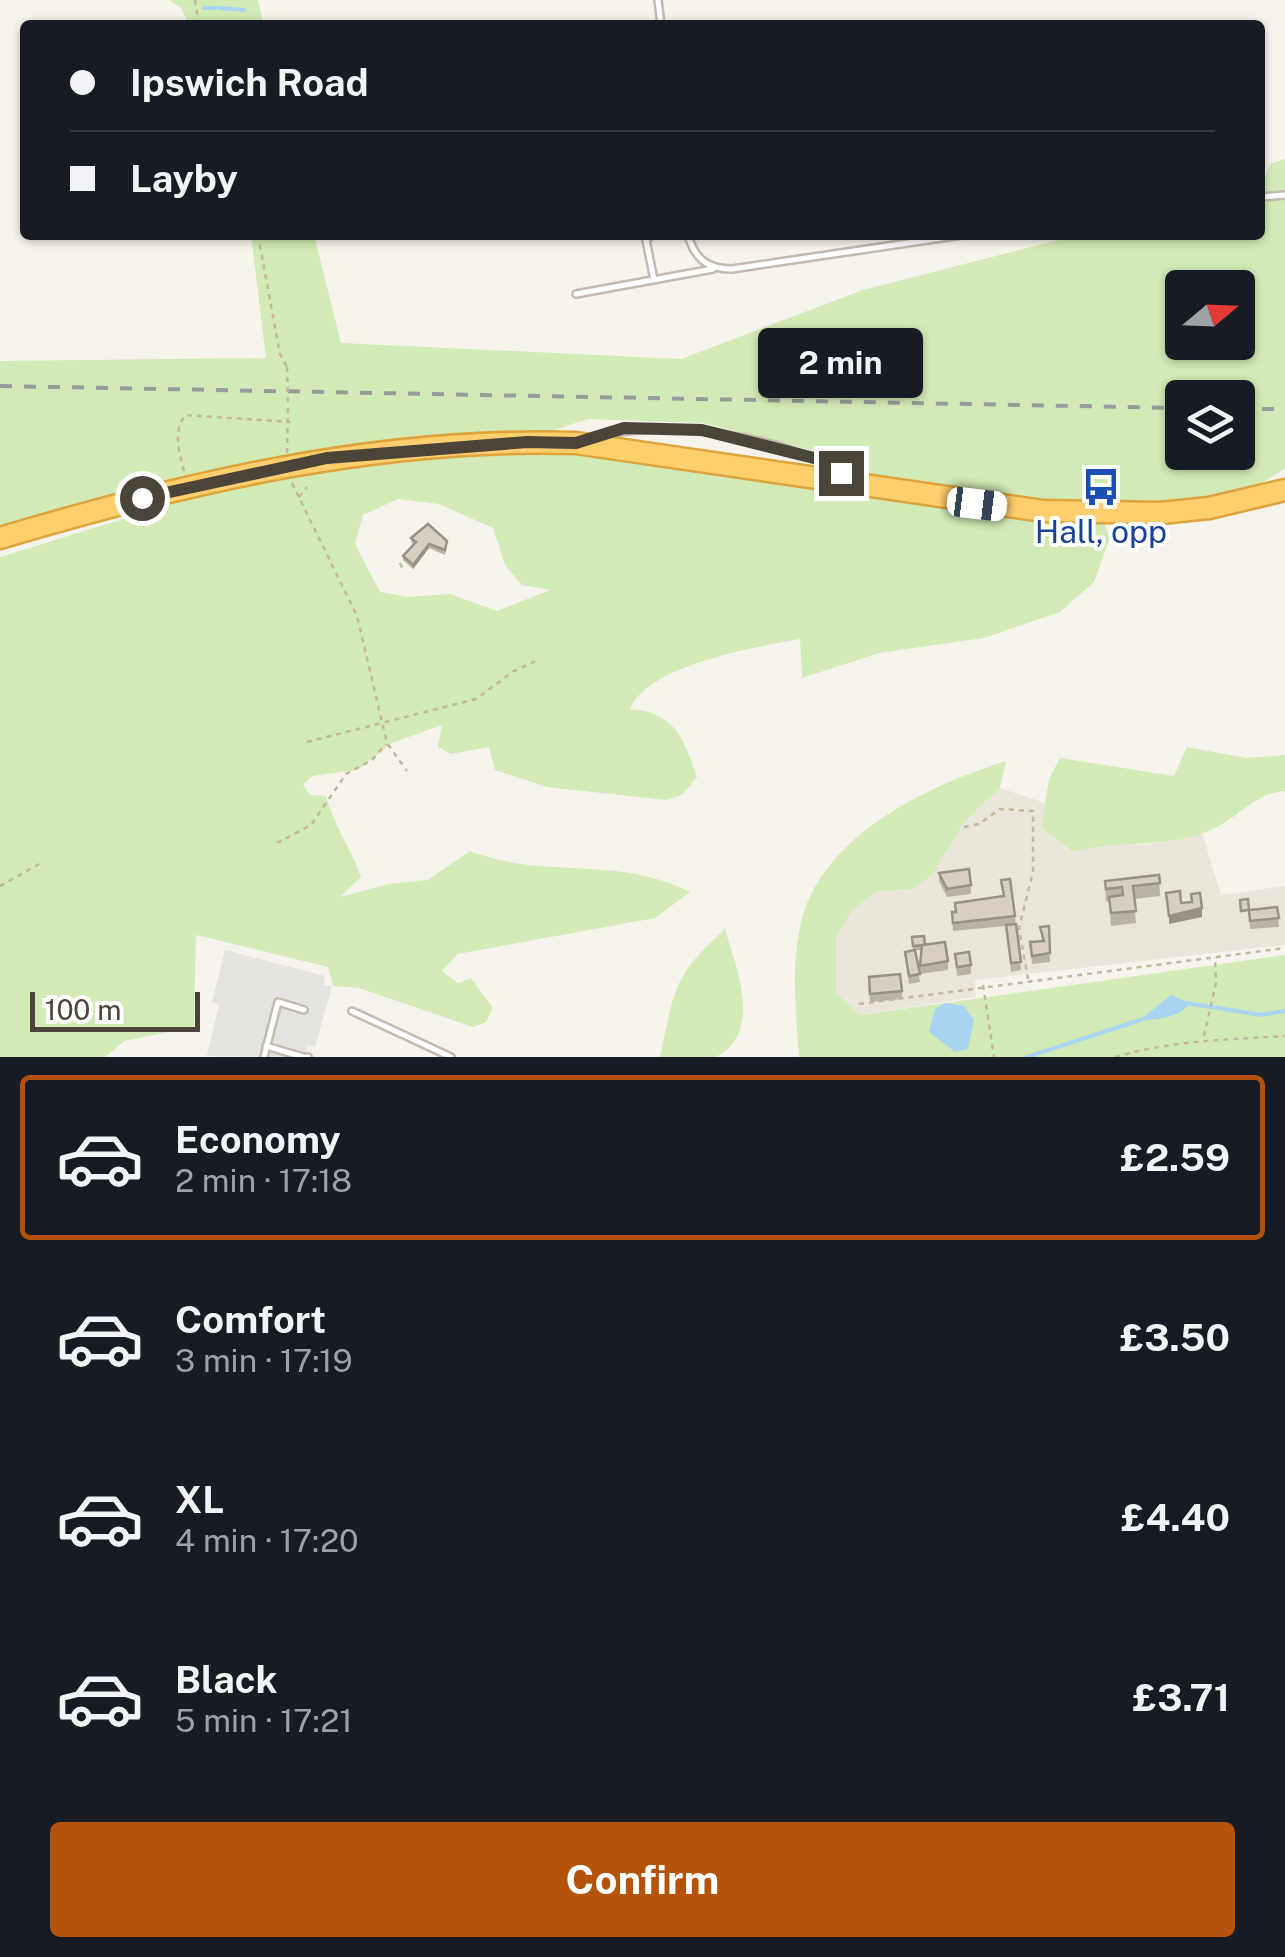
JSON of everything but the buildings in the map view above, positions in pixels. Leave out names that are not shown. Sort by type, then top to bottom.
[{"type":"highway","points":[[0,538],[180,488],[442,447],[576,443],[1025,509],[1104,514],[1210,508],[1285,490]]},
{"type":"lane","points":[[646,240],[654,280]]},
{"type":"lane","points":[[690,240],[698,258],[713,269]]},
{"type":"lane","points":[[576,294],[713,269],[925,240]]},
{"type":"lane","points":[[576,443],[624,428],[702,430],[822,460],[860,486]]},
{"type":"lane","points":[[264,1057],[278,1002],[304,1010]]},
{"type":"lane","points":[[352,1011],[450,1057]]},
{"type":"lane","points":[[266,1046],[306,1057]]},
{"type":"path","points":[[259,240],[280,354],[288,367],[289,471],[357,616],[386,742],[407,771]]},
{"type":"path","points":[[184,473],[178,428],[186,415],[290,422]]},
{"type":"path","points":[[299,498],[307,487]]},
{"type":"path","points":[[400,563],[404,572]]},
{"type":"path","points":[[307,742],[384,726],[440,705],[476,699],[512,672],[540,659]]},
{"type":"path","points":[[277,843],[311,826],[346,774],[372,760],[386,742]]},
{"type":"path","points":[[964,827],[979,824],[1000,809],[1033,811],[1033,872],[1019,928],[1028,980]]},
{"type":"path","points":[[0,886],[43,862]]},
{"type":"path","points":[[859,1004],[983,984],[1285,948]]},
{"type":"path","points":[[1203,1039],[1216,983],[1214,955]]},
{"type":"path","points":[[983,984],[994,1057]]},
{"type":"path","points":[[1115,1057],[1157,1045],[1203,1039],[1285,1036]]},
{"type":"shaded area","points":[[1000,788],[1045,803],[1041,827],[1071,852],[1105,842],[1146,845],[1202,833],[1221,895],[1285,886],[1285,945],[975,980],[976,997],[860,1015],[836,993],[834,974],[836,937],[852,909],[876,892],[912,889],[964,822]]},
{"type":"shaded area","points":[[225,950],[325,976],[324,985],[332,987],[315,1047],[308,1045],[305,1057],[207,1056],[219,1004],[212,1002]]},
{"type":"green space","points":[[169,0],[258,0],[263,20],[187,20],[181,8]]},
{"type":"green space","points":[[1285,159],[1285,469],[1247,492],[1159,504],[1022,501],[860,479],[822,453],[703,423],[588,419],[539,435],[189,476],[0,528],[0,361],[266,358],[252,240],[315,240],[341,343],[681,359],[863,290],[1058,240],[1265,240],[1265,176],[1270,164]]},
{"type":"green space","points":[[542,447],[1103,521],[1110,538],[1094,582],[1060,612],[984,638],[879,653],[802,678],[800,639],[705,660],[658,681],[630,709],[657,715],[675,730],[697,777],[682,795],[666,800],[547,787],[495,770],[489,747],[451,754],[438,747],[442,725],[392,743],[357,770],[312,776],[303,785],[310,795],[326,796],[361,877],[340,897],[389,884],[428,880],[470,851],[526,864],[636,874],[690,892],[655,918],[458,954],[442,971],[458,983],[471,978],[493,1008],[486,1022],[473,1027],[359,988],[333,986],[328,967],[196,935],[194,1027],[124,1041],[105,1057],[0,1057],[0,557],[233,485],[336,463]],"holes":[[[398,499],[439,504],[493,528],[505,565],[522,585],[550,590],[497,611],[450,594],[408,597],[380,592],[355,544],[363,515]]]},
{"type":"green space","points":[[1187,747],[1246,758],[1285,755],[1285,791],[1256,800],[1217,827],[1163,842],[1072,852],[1041,827],[1049,779],[1060,758],[1174,776]]},
{"type":"green space","points":[[1006,761],[1000,788],[964,822],[932,875],[912,889],[876,892],[852,910],[836,937],[836,993],[860,1015],[1285,955],[1285,1057],[799,1057],[797,943],[811,895],[829,866],[853,841],[911,801]]},
{"type":"green space","points":[[725,929],[743,998],[739,1032],[731,1046],[716,1057],[660,1057],[678,986],[695,960]]},
{"type":"water","points":[[1171,995],[1190,1003],[1173,1015],[1137,1022]]},
{"type":"water","points":[[945,1003],[964,1006],[974,1020],[968,1049],[955,1052],[929,1032],[935,1009]]},
{"type":"waterway","points":[[204,8],[216,8]]},
{"type":"waterway","points":[[220,8],[244,10]]},
{"type":"waterway","points":[[1186,1003],[1261,1015],[1285,1011]]},
{"type":"waterway","points":[[1027,1057],[1140,1020]]},
{"type":"railway","points":[[0,386],[1165,408]]},
{"type":"railway","points":[[1255,409],[1285,409]]},
{"type":"place","name":"Hall, opp","points":[[1101,487]]},
{"type":"route","points":[[142,498],[327,458],[442,447],[576,443],[624,428],[702,430],[822,460],[841,473]]}]
